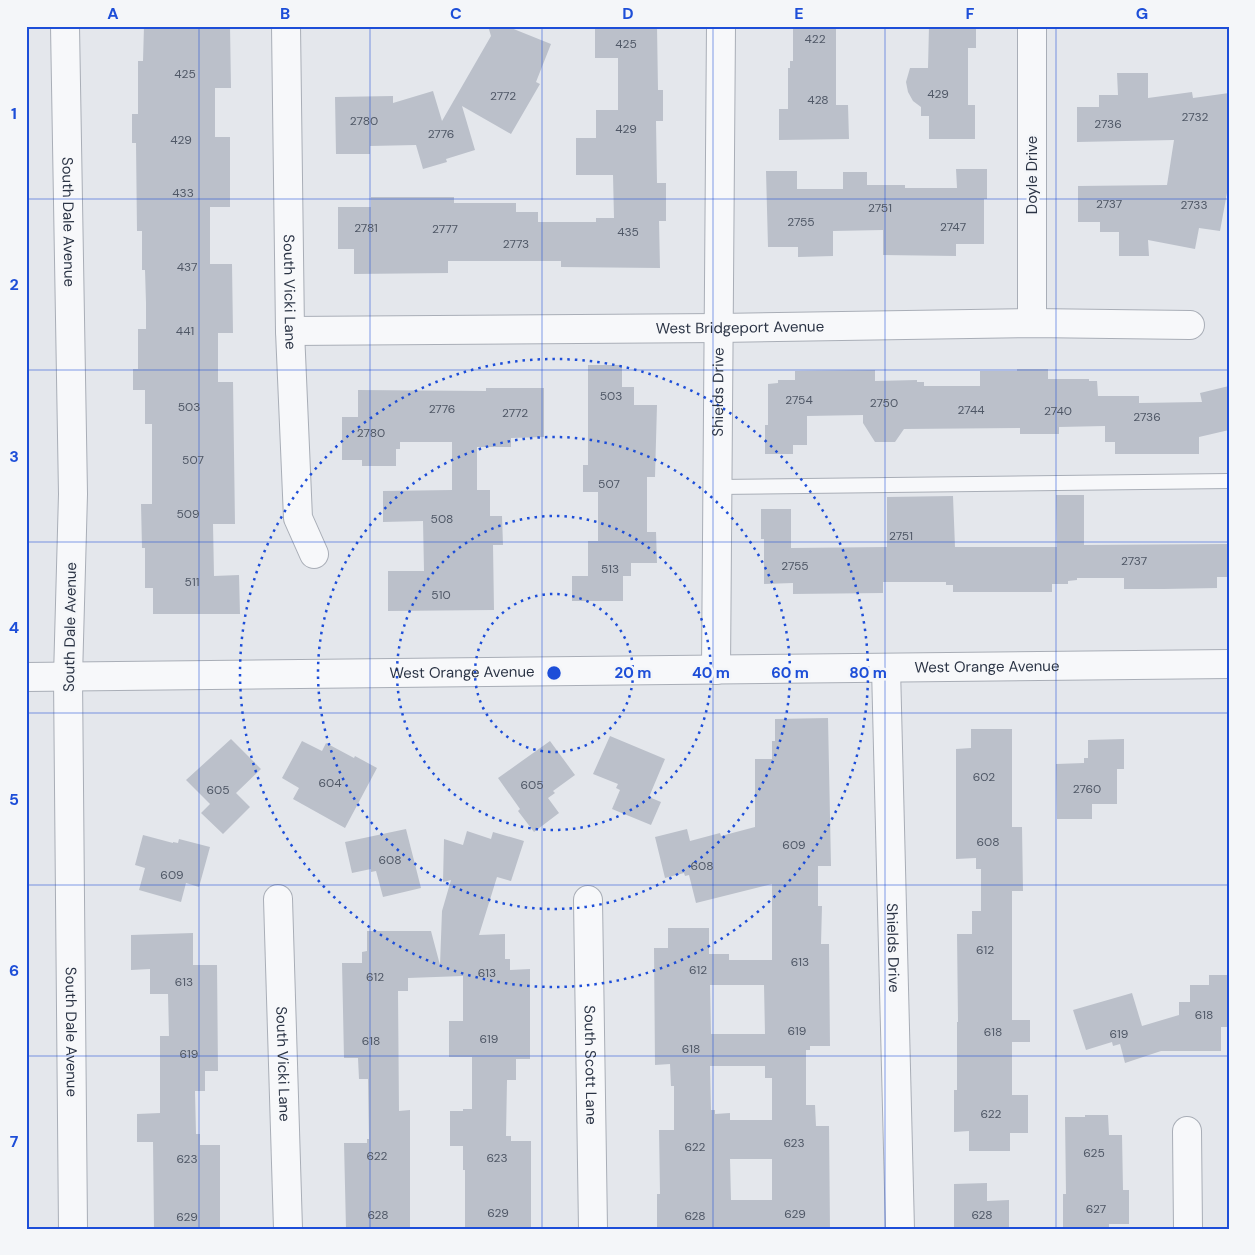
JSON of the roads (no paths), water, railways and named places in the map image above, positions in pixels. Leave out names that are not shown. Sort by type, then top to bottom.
[{"type":"street","name":"South Dale Avenue","points":[[65,26],[72,494],[68,676],[73,1229]]},
{"type":"street","name":"South Vicki Lane","points":[[286,26],[290,331],[298,518],[314,554]]},
{"type":"street","name":"Shields Drive","points":[[716,670],[721,26]]},
{"type":"street","name":"Doyle Drive","points":[[1032,26],[1032,323]]},
{"type":"street","name":"West Bridgeport Avenue","points":[[290,331],[719,328],[1032,323],[1190,325]]},
{"type":"street","name":"West Orange Avenue","points":[[26,677],[1229,664]]},
{"type":"street","name":"Shields Drive","points":[[886,668],[900,1229]]},
{"type":"street","name":"South Vicki Lane","points":[[278,899],[288,1229]]},
{"type":"street","name":"South Scott Lane","points":[[588,900],[593,1229]]},
{"type":"street","points":[[1187,1131],[1188,1229]]},
{"type":"lane","points":[[718,488],[1229,481]]}]
